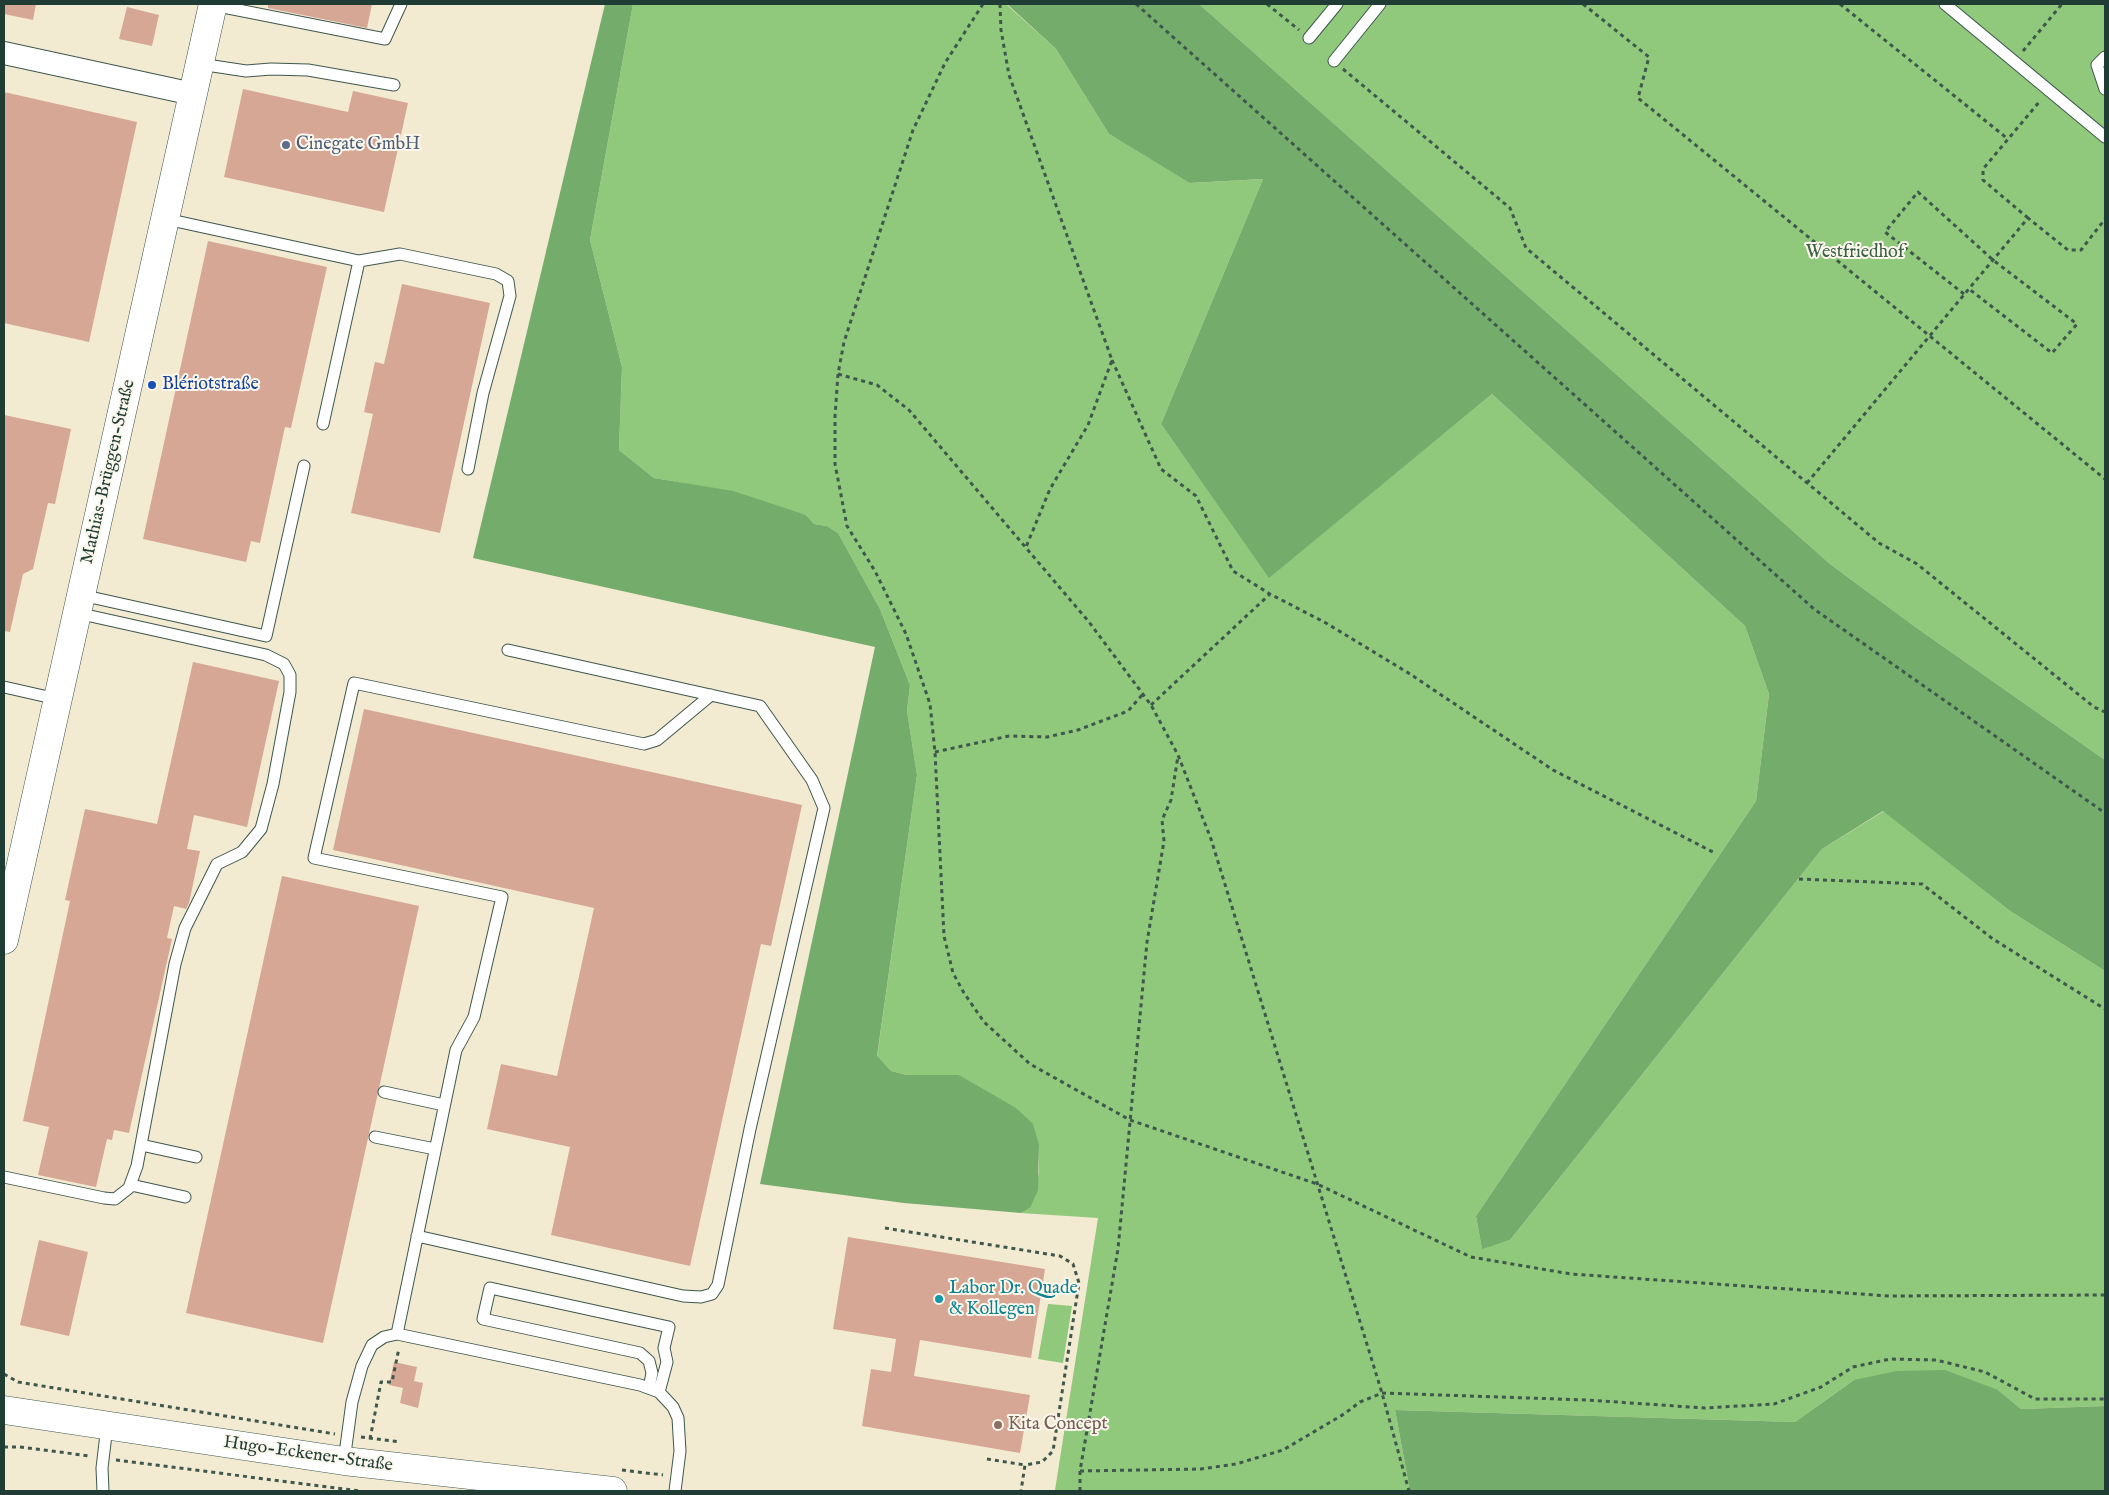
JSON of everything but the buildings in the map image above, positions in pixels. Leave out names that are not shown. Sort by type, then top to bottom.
[{"type":"street","name":"Mathias-Brüggen-Straße","points":[[4,940],[10,881],[79,604],[213,4]]},
{"type":"street","points":[[4,53],[194,94]]},
{"type":"street","name":"Hugo-Eckener-Straße","points":[[4,1410],[461,1478],[613,1491]]},
{"type":"lane","points":[[213,4],[385,39],[401,4]]},
{"type":"lane","points":[[1309,38],[1337,4]]},
{"type":"lane","points":[[1334,62],[1380,4]]},
{"type":"lane","points":[[1945,4],[2101,133],[2105,121]]},
{"type":"lane","points":[[2105,56],[2097,66],[2105,89]]},
{"type":"lane","points":[[200,64],[246,71],[271,69],[308,70],[394,85]]},
{"type":"lane","points":[[166,219],[358,262],[400,254],[496,274],[508,281],[510,296],[483,393],[468,468]]},
{"type":"lane","points":[[323,424],[358,262]]},
{"type":"lane","points":[[79,604],[266,636],[304,466]]},
{"type":"lane","points":[[4,1177],[104,1198],[115,1198],[123,1195],[131,1185],[141,1145],[175,964],[185,928],[217,864],[242,852],[260,829],[273,784],[289,701],[290,675],[284,664],[266,656],[79,604]]},
{"type":"lane","points":[[417,1236],[683,1296],[712,1294],[718,1285],[752,1119],[824,808],[812,780],[760,706],[508,650]]},
{"type":"lane","points":[[399,1335],[417,1236],[456,1050],[474,1016],[502,897],[314,858],[354,683],[644,744],[656,740],[711,695]]},
{"type":"lane","points":[[4,687],[57,698]]},
{"type":"lane","points":[[384,1092],[444,1105]]},
{"type":"lane","points":[[375,1137],[435,1149]]},
{"type":"lane","points":[[141,1145],[196,1157]]},
{"type":"lane","points":[[131,1185],[185,1197]]},
{"type":"lane","points":[[490,1288],[669,1327],[664,1348],[667,1362],[654,1390],[649,1361],[640,1353],[483,1319],[490,1288]]},
{"type":"lane","points":[[344,1461],[352,1402],[362,1366],[372,1345],[384,1336],[399,1335],[654,1390],[673,1407],[679,1425],[680,1450],[675,1491]]},
{"type":"lane","points":[[103,1491],[103,1458],[107,1426]]},
{"type":"path","points":[[983,4],[945,63],[913,130],[844,342],[838,374],[835,416],[835,464],[847,526],[875,571],[906,634],[930,704],[935,752],[944,936],[953,973],[984,1022],[1030,1064],[1130,1120],[1317,1184],[1470,1257],[1571,1274],[1889,1296],[2105,1295]]},
{"type":"path","points":[[1000,4],[1001,30],[1009,75],[1112,360],[1161,469],[1196,496],[1233,571],[1270,594],[1326,623],[1410,674],[1554,770],[1713,852]]},
{"type":"path","points":[[1136,4],[1814,609],[2105,813]]},
{"type":"path","points":[[1267,4],[1309,38]]},
{"type":"path","points":[[1583,4],[1649,58],[1638,98],[2105,480]]},
{"type":"path","points":[[1840,4],[2008,138]]},
{"type":"path","points":[[2015,62],[2062,4]]},
{"type":"path","points":[[1334,62],[1510,208],[1526,248],[1879,543],[1917,564],[2094,707],[2105,712]]},
{"type":"path","points":[[2049,91],[1983,169],[1983,180],[2068,250],[2081,250],[2105,219]]},
{"type":"path","points":[[1964,294],[1886,232],[1918,192],[1993,260],[2077,324],[2052,353],[1969,289]]},
{"type":"path","points":[[1807,483],[2028,218]]},
{"type":"path","points":[[1026,547],[1050,490],[1088,425],[1112,360]]},
{"type":"path","points":[[838,374],[877,385],[909,410],[1089,622],[1151,705],[1178,755],[1211,839],[1382,1393],[1409,1491]]},
{"type":"path","points":[[1151,705],[1270,594]]},
{"type":"path","points":[[935,752],[1009,736],[1047,737],[1078,730],[1128,711],[1143,694]]},
{"type":"path","points":[[1080,1491],[1080,1471],[1118,1249],[1147,942],[1164,841],[1162,820],[1171,800],[1178,755]]},
{"type":"path","points":[[1800,879],[1922,884],[1993,940],[2105,1010]]},
{"type":"path","points":[[885,1228],[1060,1256],[1073,1264],[1079,1283],[1053,1451],[1042,1462],[1025,1465],[987,1459]]},
{"type":"path","points":[[370,1439],[381,1382],[392,1382],[399,1335]]},
{"type":"path","points":[[1080,1471],[1201,1469],[1236,1464],[1283,1450],[1344,1414],[1360,1402],[1382,1393],[1587,1400],[1705,1408],[1774,1404],[1821,1387],[1853,1367],[1890,1359],[1936,1360],[1985,1372],[2035,1399],[2105,1398]]},
{"type":"path","points":[[4,1447],[20,1447],[360,1491]]},
{"type":"path","points":[[1021,1491],[1025,1465]]},
{"type":"green space","points":[[605,4],[633,4],[590,240],[622,367],[619,450],[654,478],[733,491],[806,515],[814,524],[827,526],[838,533],[880,609],[910,685],[907,711],[917,775],[877,1056],[891,1071],[907,1075],[959,1075],[1016,1108],[1033,1124],[1039,1145],[1038,1190],[1030,1208],[1021,1213],[904,1203],[760,1184],[875,647],[473,558]]},
{"type":"green space","points":[[633,4],[1006,4],[1056,49],[1109,134],[1191,183],[1263,179],[1161,424],[1269,577],[1492,394],[1745,626],[1769,694],[1756,801],[1476,1216],[1482,1248],[1510,1240],[1822,849],[1884,811],[2010,911],[2105,971],[2105,1406],[2021,1409],[1998,1390],[1854,1380],[1795,1422],[1395,1410],[1410,1491],[1055,1490],[1098,1218],[1021,1213],[1030,1208],[1039,1173],[1039,1145],[959,1075],[907,1075],[891,1071],[877,1057],[917,775],[907,711],[910,685],[880,609],[838,533],[827,526],[814,524],[806,515],[683,483],[654,478],[619,450],[622,367],[590,240]]},
{"type":"green space","points":[[1007,4],[1199,4],[1830,564],[1914,626],[2105,760],[2105,971],[2010,911],[1883,811],[1822,849],[1510,1240],[1482,1249],[1476,1216],[1756,801],[1769,694],[1745,626],[1492,394],[1269,578],[1161,424],[1263,179],[1190,183],[1109,134],[1056,49]]},
{"type":"green space","name":"Westfriedhof","points":[[1199,4],[2105,4],[2105,760],[1914,626],[1830,564]]},
{"type":"green space","points":[[1048,1304],[1072,1306],[1063,1363],[1038,1359]]},
{"type":"green space","points":[[1945,1370],[1998,1390],[2021,1409],[2105,1406],[2105,1491],[1410,1491],[1395,1410],[1795,1422],[1854,1380],[1897,1371]]},
{"type":"place","name":"Cinegate GmbH","points":[[286,145]]},
{"type":"place","name":"Blériotstraße","points":[[152,385]]},
{"type":"place","name":"Labor Dr. Quade & Kollegen","points":[[939,1299]]},
{"type":"place","name":"Kita Concept","points":[[998,1425]]}]
